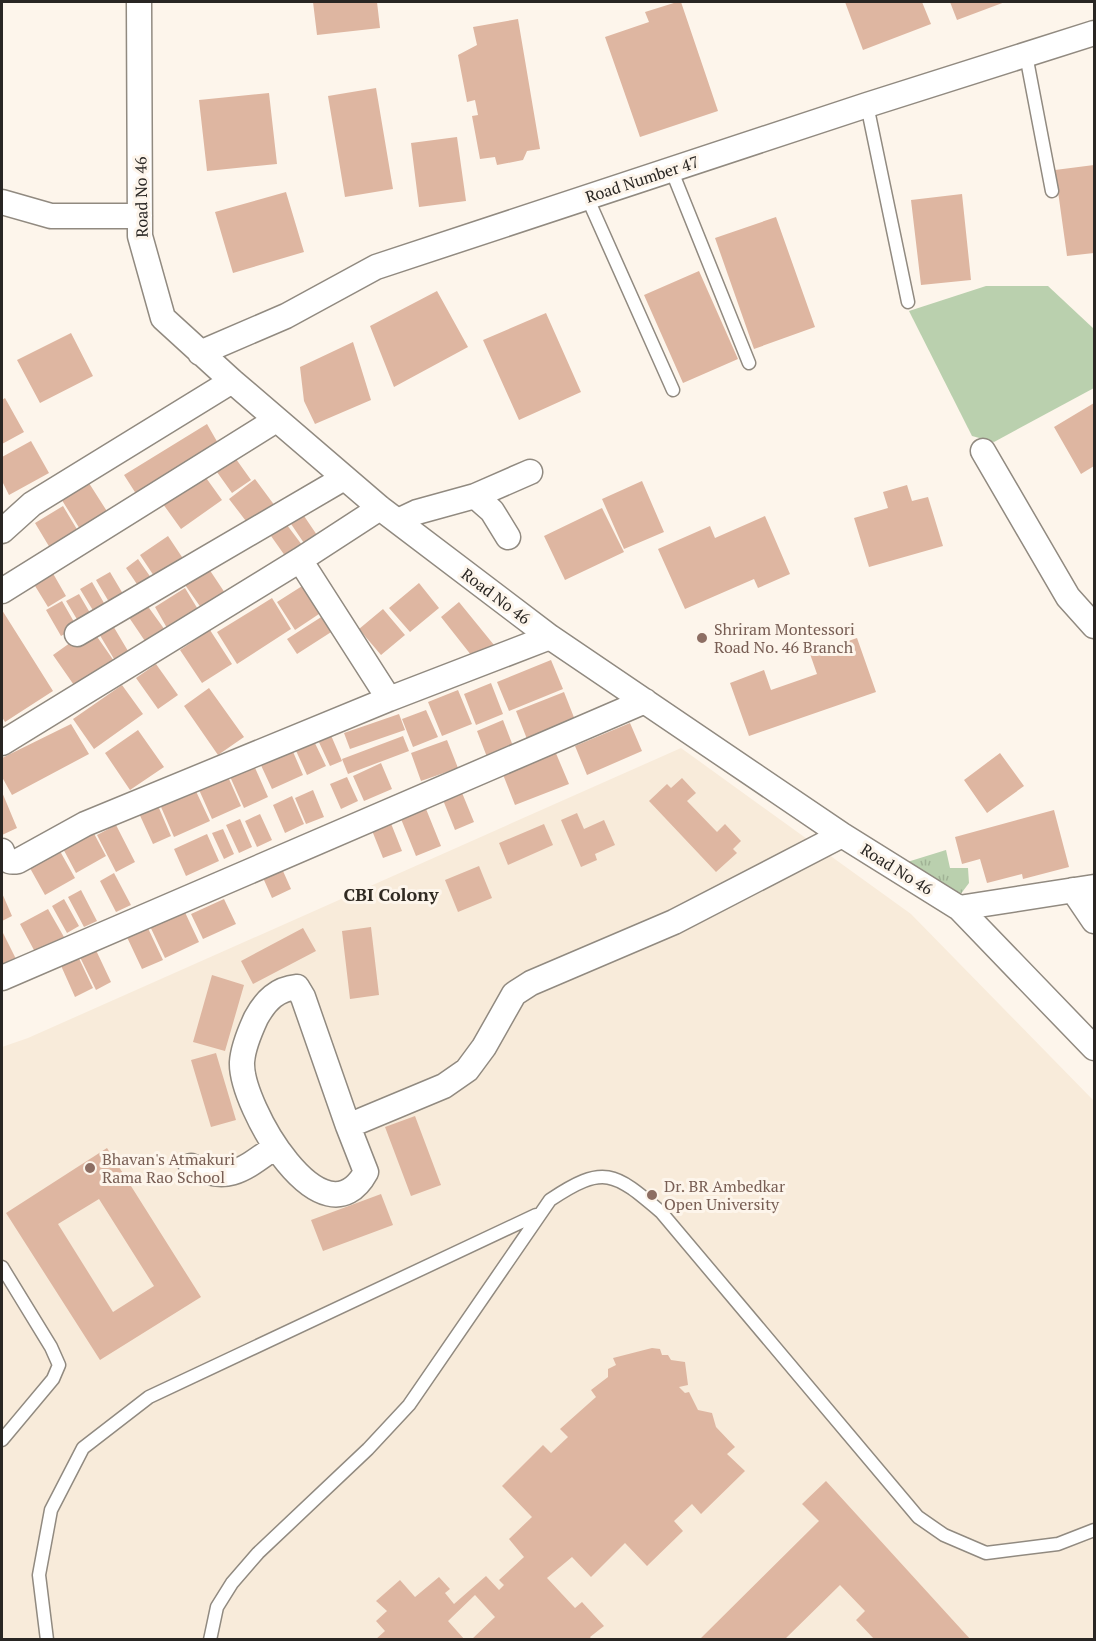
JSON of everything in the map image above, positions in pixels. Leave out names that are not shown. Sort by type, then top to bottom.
[{"type":"street","name":"Road No 46","points":[[139,2],[140,236],[163,318],[344,478],[550,637],[842,835],[959,908],[1095,1048]]},
{"type":"street","name":"Road Number 47","points":[[200,353],[286,315],[375,267],[867,105],[1095,33]]},
{"type":"street","points":[[2,202],[51,216],[140,216]]},
{"type":"street","points":[[2,531],[32,504],[232,381]]},
{"type":"street","points":[[2,591],[276,420]]},
{"type":"street","points":[[983,451],[1068,597],[1095,626]]},
{"type":"street","points":[[2,743],[300,560],[389,515],[417,512],[475,496],[530,472]]},
{"type":"street","points":[[77,634],[344,478]]},
{"type":"street","points":[[475,496],[492,512],[508,537]]},
{"type":"street","points":[[300,560],[389,699]]},
{"type":"street","points":[[2,851],[5,859],[11,862],[18,861],[85,824],[389,699],[550,637]]},
{"type":"street","points":[[2,978],[645,701]]},
{"type":"street","points":[[348,1126],[444,1086],[467,1070],[484,1047],[514,994],[531,983],[674,922],[842,835]]},
{"type":"street","points":[[959,908],[1084,888],[1095,921]]},
{"type":"street","points":[[297,987],[303,997],[348,1126],[366,1172],[359,1186],[340,1194],[315,1190],[275,1147],[245,1087],[242,1061],[250,1031],[264,1004],[282,988],[297,987]]},
{"type":"street","points":[[191,1166],[208,1174],[227,1175],[248,1166],[275,1147]]},
{"type":"lane","points":[[1026,55],[1052,191]]},
{"type":"lane","points":[[867,105],[908,302]]},
{"type":"lane","points":[[671,169],[749,363]]},
{"type":"lane","points":[[587,197],[673,390]]},
{"type":"lane","points":[[210,1640],[217,1607],[232,1582],[258,1553],[368,1449],[409,1405],[437,1367],[537,1215],[550,1200],[578,1181],[607,1176],[630,1186],[661,1212],[918,1517],[944,1535],[986,1553],[1058,1544],[1095,1530]]},
{"type":"lane","points":[[46,1640],[39,1575],[51,1510],[83,1448],[149,1397],[537,1215]]},
{"type":"lane","points":[[2,1267],[51,1347],[59,1365],[53,1379],[2,1440]]},
{"type":"shaded area","name":"Dr. BR Ambedkar Open University","points":[[681,748],[911,914],[1094,1101],[1094,1639],[2,1639],[2,1047],[28,1038]]},
{"type":"green space","points":[[986,286],[1048,286],[1094,329],[1094,388],[994,442],[972,436],[909,311]]},
{"type":"green space","points":[[946,850],[950,868],[968,868],[969,883],[960,895],[904,863]]},
{"type":"building","points":[[313,2],[377,2],[380,28],[317,35]]},
{"type":"building","points":[[681,2],[718,111],[640,137],[605,37],[649,22],[645,12]]},
{"type":"building","points":[[845,2],[922,2],[931,24],[863,50]]},
{"type":"building","points":[[950,2],[1005,2],[957,20]]},
{"type":"building","points":[[518,19],[540,149],[527,151],[523,160],[497,165],[495,157],[480,159],[472,116],[478,115],[475,100],[467,102],[458,55],[477,45],[473,27]]},
{"type":"building","points":[[376,88],[393,189],[345,197],[328,96]]},
{"type":"building","points":[[269,93],[277,164],[207,171],[199,100]]},
{"type":"building","points":[[457,137],[466,201],[419,207],[411,143]]},
{"type":"building","points":[[1094,165],[1094,253],[1067,256],[1055,170]]},
{"type":"building","points":[[286,192],[304,252],[233,273],[215,212]]},
{"type":"building","points":[[962,194],[971,280],[921,285],[911,200]]},
{"type":"building","points":[[776,217],[815,327],[754,349],[715,238]]},
{"type":"building","points":[[699,271],[738,359],[683,383],[644,295]]},
{"type":"building","points":[[437,291],[468,347],[394,387],[370,326]]},
{"type":"building","points":[[546,313],[581,392],[519,420],[483,340]]},
{"type":"building","points":[[71,333],[93,376],[40,403],[17,360]]},
{"type":"building","points":[[353,342],[371,400],[315,424],[304,401],[300,367]]},
{"type":"building","points":[[5,398],[24,432],[2,444],[2,400]]},
{"type":"building","points":[[1094,403],[1094,466],[1081,474],[1054,427]]},
{"type":"building","points":[[207,424],[223,452],[142,503],[124,475]]},
{"type":"building","points":[[31,441],[49,473],[9,495],[2,481],[2,457]]},
{"type":"building","points":[[231,452],[251,480],[232,493],[212,465]]},
{"type":"building","points":[[204,475],[222,500],[181,529],[163,504]]},
{"type":"building","points":[[255,479],[275,506],[249,525],[229,499]]},
{"type":"building","points":[[87,480],[110,516],[83,534],[60,497]]},
{"type":"building","points":[[642,481],[664,532],[624,549],[602,499]]},
{"type":"building","points":[[907,485],[912,501],[928,497],[943,546],[869,567],[854,518],[888,508],[883,492]]},
{"type":"building","points":[[63,506],[81,536],[53,553],[35,523]]},
{"type":"building","points":[[602,508],[624,552],[565,580],[544,536]]},
{"type":"building","points":[[300,510],[321,541],[308,549],[287,518]]},
{"type":"building","points":[[765,516],[790,574],[758,588],[754,579],[685,609],[658,549],[710,526],[715,538]]},
{"type":"building","points":[[287,525],[305,549],[288,560],[271,536]]},
{"type":"building","points":[[168,536],[186,563],[158,582],[140,555]]},
{"type":"building","points":[[138,559],[156,585],[143,593],[126,568]]},
{"type":"building","points":[[205,563],[229,599],[206,615],[181,579]]},
{"type":"building","points":[[51,570],[66,596],[48,607],[32,581]]},
{"type":"building","points":[[110,572],[126,599],[112,607],[96,580]]},
{"type":"building","points":[[310,581],[328,608],[295,630],[277,602]]},
{"type":"building","points":[[92,582],[108,610],[97,617],[80,589]]},
{"type":"building","points":[[419,583],[439,608],[410,632],[389,608]]},
{"type":"building","points":[[185,588],[202,616],[171,635],[155,607]]},
{"type":"building","points":[[79,594],[93,618],[81,626],[66,601]]},
{"type":"building","points":[[272,598],[291,629],[237,664],[217,632]]},
{"type":"building","points":[[62,601],[77,627],[61,636],[46,610]]},
{"type":"building","points":[[144,601],[170,637],[151,650],[126,613]]},
{"type":"building","points":[[459,602],[494,645],[475,660],[441,617]]},
{"type":"building","points":[[383,609],[405,635],[381,655],[359,629]]},
{"type":"building","points":[[2,610],[53,691],[5,722],[2,717]]},
{"type":"building","points":[[329,612],[339,627],[297,654],[287,639]]},
{"type":"building","points":[[109,619],[131,656],[117,664],[95,627]]},
{"type":"building","points":[[91,628],[114,661],[76,688],[53,655]]},
{"type":"building","points":[[210,630],[232,664],[202,683],[180,650]]},
{"type":"building","points":[[857,638],[876,692],[749,736],[730,683],[764,670],[771,690],[817,674],[810,654]]},
{"type":"building","points":[[551,660],[563,689],[509,711],[497,682]]},
{"type":"building","points":[[156,664],[178,695],[158,709],[136,678]]},
{"type":"building","points":[[491,683],[503,714],[476,725],[464,694]]},
{"type":"building","points":[[122,685],[143,714],[94,749],[73,719]]},
{"type":"building","points":[[209,688],[244,737],[218,755],[184,706]]},
{"type":"building","points":[[458,690],[472,724],[442,736],[428,702]]},
{"type":"building","points":[[564,692],[575,720],[527,739],[516,711]]},
{"type":"building","points":[[426,710],[438,737],[413,747],[402,719]]},
{"type":"building","points":[[399,714],[405,730],[350,749],[344,733]]},
{"type":"building","points":[[503,720],[513,746],[487,757],[477,731]]},
{"type":"building","points":[[630,723],[642,751],[587,775],[575,746]]},
{"type":"building","points":[[71,724],[89,754],[12,795],[2,777],[2,758]]},
{"type":"building","points":[[138,730],[164,767],[130,790],[105,753]]},
{"type":"building","points":[[330,733],[342,761],[330,766],[317,738]]},
{"type":"building","points":[[311,735],[326,766],[307,775],[293,744]]},
{"type":"building","points":[[403,736],[409,751],[348,774],[342,759]]},
{"type":"building","points":[[447,740],[458,768],[421,781],[411,753]]},
{"type":"building","points":[[291,747],[303,775],[272,789],[259,761]]},
{"type":"building","points":[[555,751],[569,784],[515,805],[502,772]]},
{"type":"building","points":[[1000,753],[1024,786],[987,813],[964,780]]},
{"type":"building","points":[[252,761],[268,797],[244,808],[228,772]]},
{"type":"building","points":[[381,763],[392,789],[364,801],[353,776]]},
{"type":"building","points":[[225,770],[241,806],[212,819],[196,783]]},
{"type":"building","points":[[347,777],[358,801],[341,809],[330,784]]},
{"type":"building","points":[[682,778],[696,793],[687,801],[717,832],[725,824],[741,841],[733,849],[737,853],[716,872],[649,801],[667,784],[671,788]]},
{"type":"building","points":[[458,783],[474,822],[455,830],[439,790]]},
{"type":"building","points":[[193,785],[210,821],[174,837],[158,800]]},
{"type":"building","points":[[313,790],[324,817],[306,824],[295,798]]},
{"type":"building","points":[[2,792],[17,828],[2,835]]},
{"type":"building","points":[[292,796],[304,824],[285,833],[273,805]]},
{"type":"building","points":[[156,801],[171,836],[153,844],[137,809]]},
{"type":"building","points":[[424,804],[441,846],[416,856],[399,814]]},
{"type":"building","points":[[1054,810],[1069,867],[1023,879],[1022,874],[987,883],[980,859],[962,864],[955,837]]},
{"type":"building","points":[[577,813],[584,829],[604,820],[615,845],[595,854],[597,860],[581,867],[561,820]]},
{"type":"building","points":[[260,814],[272,840],[257,847],[245,821]]},
{"type":"building","points":[[388,816],[402,851],[383,858],[369,823]]},
{"type":"building","points":[[240,819],[252,847],[239,853],[226,825]]},
{"type":"building","points":[[544,824],[553,845],[508,865],[499,843]]},
{"type":"building","points":[[116,825],[135,862],[116,872],[97,835]]},
{"type":"building","points":[[90,826],[106,856],[76,873],[60,843]]},
{"type":"building","points":[[223,829],[234,854],[224,859],[212,833]]},
{"type":"building","points":[[207,834],[219,861],[186,876],[174,849]]},
{"type":"building","points":[[56,844],[75,878],[45,895],[26,861]]},
{"type":"building","points":[[279,862],[291,889],[272,898],[260,871]]},
{"type":"building","points":[[479,866],[492,898],[458,912],[445,880]]},
{"type":"building","points":[[114,873],[131,905],[116,912],[100,881]]},
{"type":"building","points":[[81,890],[97,921],[84,927],[68,897]]},
{"type":"building","points":[[2,893],[12,916],[2,921]]},
{"type":"building","points":[[64,899],[79,926],[67,933],[52,906]]},
{"type":"building","points":[[224,899],[236,924],[203,939],[191,914]]},
{"type":"building","points":[[182,906],[199,942],[165,958],[148,922]]},
{"type":"building","points":[[48,909],[64,937],[35,952],[20,924]]},
{"type":"building","points":[[146,924],[163,960],[142,969],[125,933]]},
{"type":"building","points":[[371,927],[379,995],[350,999],[342,931]]},
{"type":"building","points":[[303,928],[316,951],[253,984],[241,961]]},
{"type":"building","points":[[2,931],[16,959],[2,966]]},
{"type":"building","points":[[94,946],[111,982],[96,990],[78,953]]},
{"type":"building","points":[[75,950],[93,988],[75,997],[58,959]]},
{"type":"building","points":[[212,975],[244,985],[225,1051],[193,1042]]},
{"type":"building","points":[[216,1053],[236,1120],[211,1127],[191,1060]]},
{"type":"building","points":[[415,1116],[441,1185],[411,1196],[385,1127]]},
{"type":"building","points":[[107,1148],[201,1297],[100,1360],[6,1213]],"holes":[[[99,1199],[154,1286],[113,1312],[58,1224]]]},
{"type":"building","points":[[381,1194],[393,1225],[323,1251],[311,1220]]},
{"type":"building","points":[[652,1348],[660,1349],[662,1355],[668,1355],[671,1360],[685,1362],[688,1385],[679,1387],[685,1393],[689,1392],[698,1410],[712,1413],[716,1427],[735,1447],[727,1454],[745,1471],[701,1514],[692,1504],[674,1521],[683,1531],[647,1566],[625,1543],[591,1577],[572,1557],[547,1578],[575,1608],[582,1602],[604,1626],[590,1637],[592,1640],[471,1640],[495,1617],[475,1595],[448,1621],[465,1640],[375,1640],[385,1631],[376,1621],[387,1611],[376,1601],[400,1580],[415,1597],[439,1577],[450,1589],[445,1593],[454,1604],[486,1576],[499,1590],[504,1585],[499,1580],[524,1557],[509,1539],[532,1517],[502,1486],[543,1445],[551,1453],[568,1437],[560,1429],[596,1397],[591,1390],[608,1377],[608,1369],[616,1365],[613,1358]]},
{"type":"building","points":[[826,1481],[971,1640],[875,1640],[856,1620],[865,1611],[840,1585],[784,1640],[699,1640],[819,1521],[802,1504]]},
{"type":"place","name":"Shriram Montessori Road No. 46 Branch","points":[[702,638]]},
{"type":"place","name":"Bhavan's Atmakuri Rama Rao School","points":[[90,1168]]},
{"type":"place","name":"Dr. BR Ambedkar Open University","points":[[652,1195]]},
{"type":"district","name":"CBI Colony","points":[[391,895]]}]
